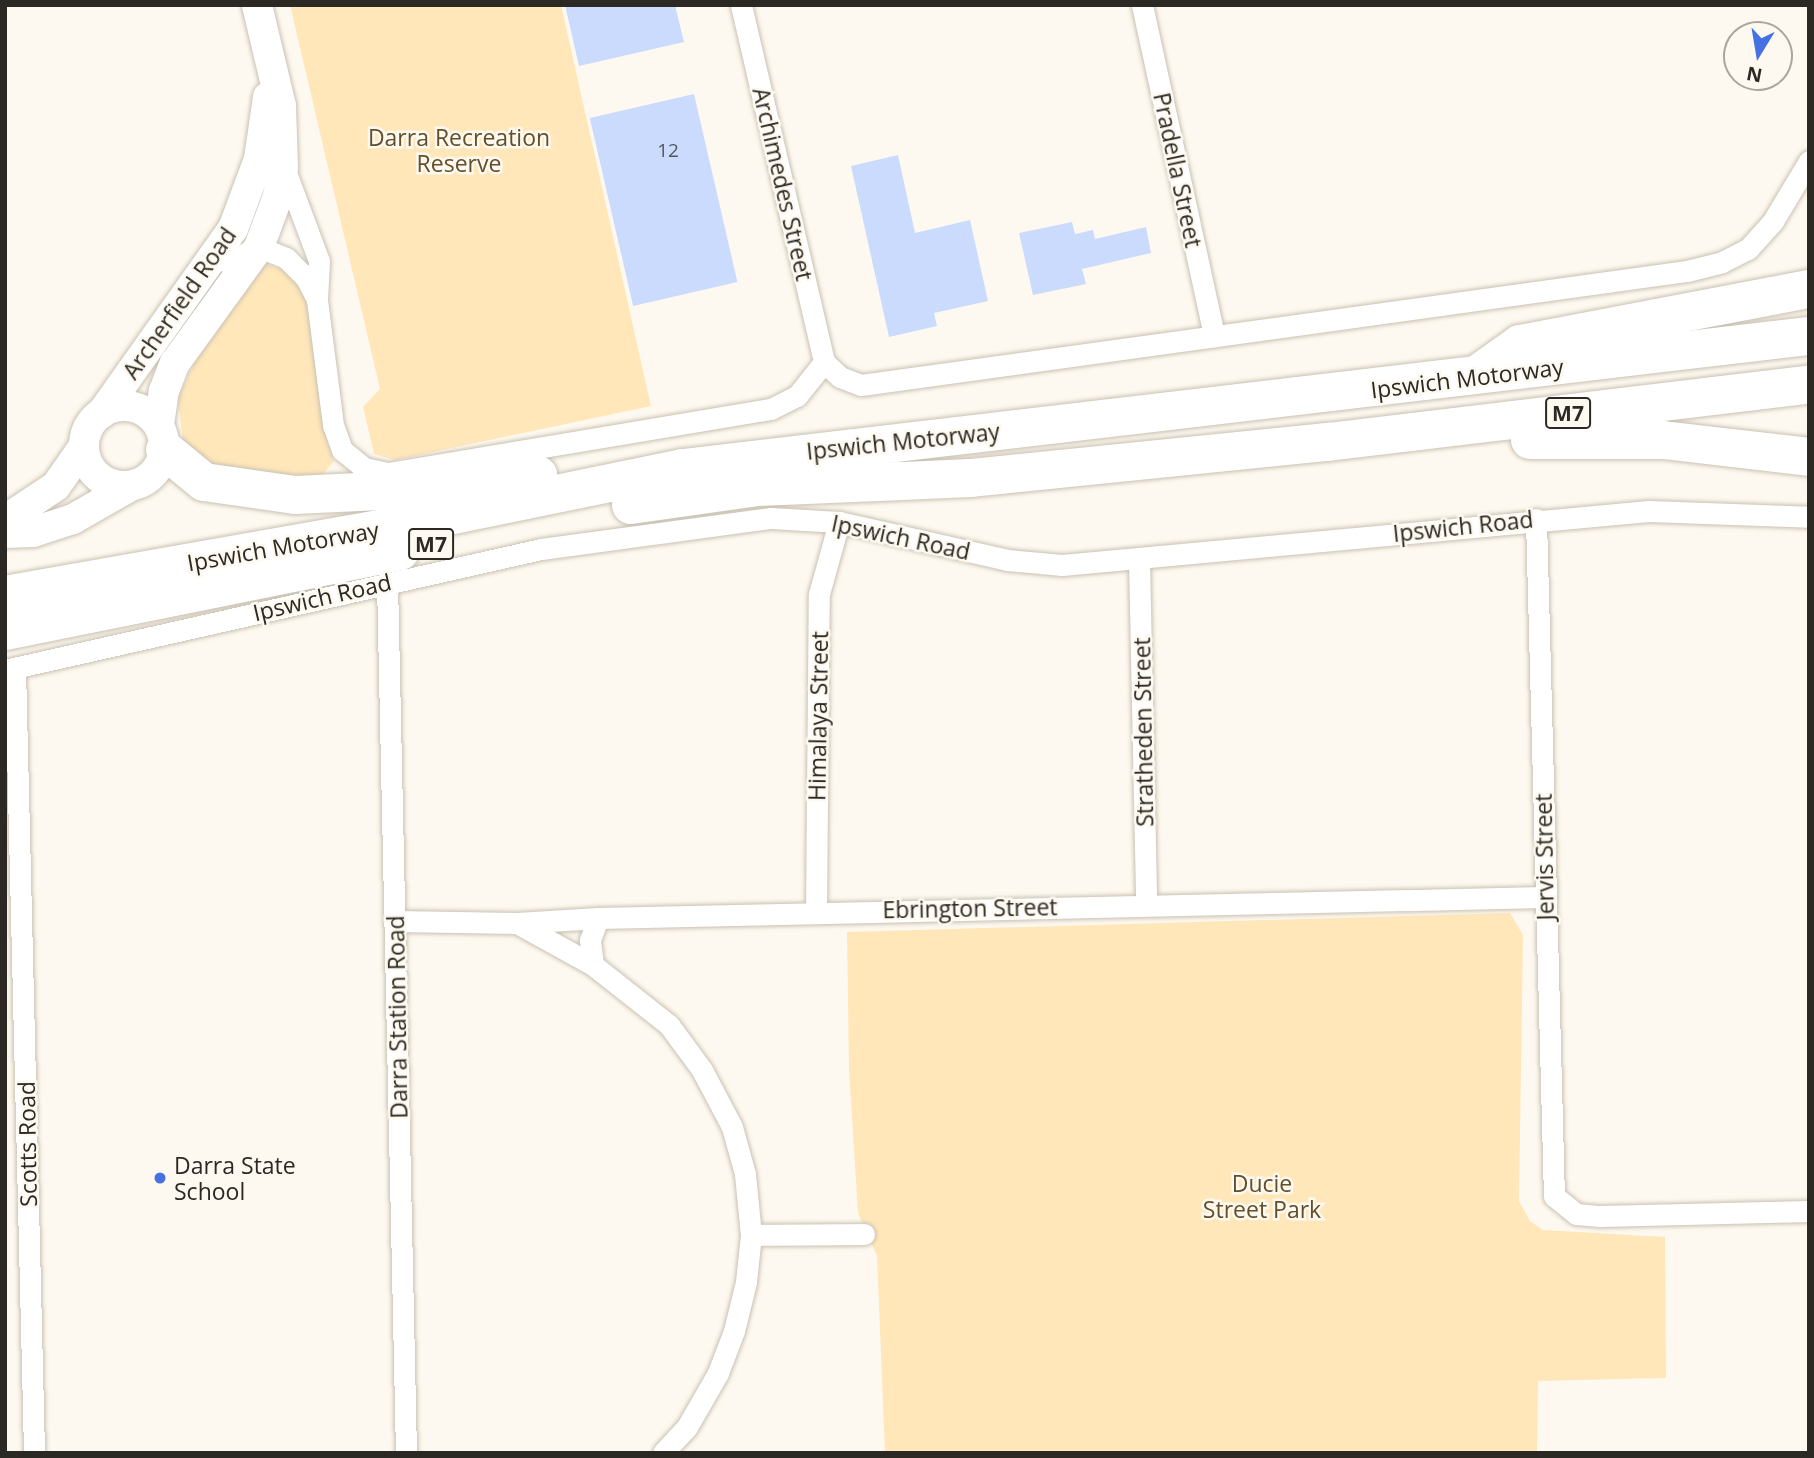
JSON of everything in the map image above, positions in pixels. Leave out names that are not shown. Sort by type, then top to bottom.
[{"type":"highway","points":[[1476,376],[1520,344],[1809,289]]},
{"type":"highway","name":"Ipswich Motorway","points":[[5,595],[415,523],[683,468],[1809,336]]},
{"type":"highway","name":"Ipswich Motorway","points":[[5,631],[671,498],[758,487],[971,478],[1328,442],[1809,385]]},
{"type":"highway","points":[[162,437],[204,482],[295,495],[402,490],[636,465],[683,468]]},
{"type":"highway","points":[[1328,442],[1355,454],[1558,439],[1628,438],[1809,457]]},
{"type":"main road","name":"Archerfield Road","points":[[162,437],[164,391],[175,363],[259,247],[284,167],[281,106],[257,5]]},
{"type":"main road","name":"Archerfield Road","points":[[102,413],[214,261],[249,194],[260,159],[271,65]]},
{"type":"main road","points":[[5,520],[56,486],[84,446],[86,433],[102,413],[113,408],[139,409],[162,437],[154,475],[73,519],[33,532],[5,533]]},
{"type":"main road","points":[[84,446],[93,471],[116,486],[129,487]]},
{"type":"street","name":"Archimedes Street","points":[[741,5],[824,362]]},
{"type":"street","name":"Pradella Street","points":[[1142,5],[1214,335]]},
{"type":"street","points":[[284,167],[319,261],[317,300],[333,425],[342,450],[364,468],[388,473],[771,409],[797,396],[824,362],[840,377],[861,385],[1214,335],[1308,326],[1687,271],[1722,262],[1748,249],[1773,222],[1809,161]]},
{"type":"street","points":[[214,261],[233,259],[259,247],[286,258],[306,278],[317,300]]},
{"type":"street","name":"Ipswich Road","points":[[10,669],[387,582],[613,537],[771,518],[839,522],[1007,560],[1062,565],[1139,560],[1536,519],[1675,511],[1809,517]]},
{"type":"street","name":"Jervis Street","points":[[1536,519],[1554,1196],[1576,1214],[1600,1216],[1809,1210]]},
{"type":"street","name":"Himalaya Street","points":[[816,912],[819,594],[839,522]]},
{"type":"street","name":"Stratheden Street","points":[[1139,560],[1146,904]]},
{"type":"street","name":"Darra Station Road","points":[[387,582],[406,1453]]},
{"type":"street","name":"Scotts Road","points":[[10,669],[34,1453]]},
{"type":"street","name":"Ebrington Street","points":[[395,921],[517,923],[816,912],[1544,897]]},
{"type":"street","points":[[593,965],[590,940],[598,918]]},
{"type":"street","points":[[517,923],[593,965],[669,1025],[702,1070],[732,1127],[745,1174],[751,1235],[746,1282],[718,1373],[687,1427],[663,1453]]},
{"type":"street","points":[[751,1235],[864,1234]]},
{"type":"green space","name":"Darra Recreation Reserve","points":[[290,5],[561,5],[651,406],[395,460],[374,454],[363,407],[380,389]]},
{"type":"green space","points":[[265,264],[287,271],[306,289],[327,442],[334,461],[319,479],[280,479],[199,461],[183,441],[178,398],[200,351]]},
{"type":"green space","name":"Ducie Street Park","points":[[1510,913],[1523,935],[1519,1201],[1530,1221],[1543,1230],[1665,1237],[1666,1378],[1538,1381],[1537,1453],[885,1453],[877,1256],[858,1213],[849,1070],[847,932]]},
{"type":"building","points":[[565,5],[675,5],[684,42],[579,66]]},
{"type":"building","points":[[694,94],[737,282],[633,306],[590,118]]},
{"type":"building","points":[[898,155],[915,233],[970,220],[988,301],[934,313],[937,326],[889,337],[851,166]]},
{"type":"building","points":[[1072,222],[1075,234],[1093,230],[1095,239],[1146,227],[1151,253],[1082,269],[1086,284],[1033,295],[1019,233]]},
{"type":"place","name":"Darra State School","points":[[160,1178]]}]
